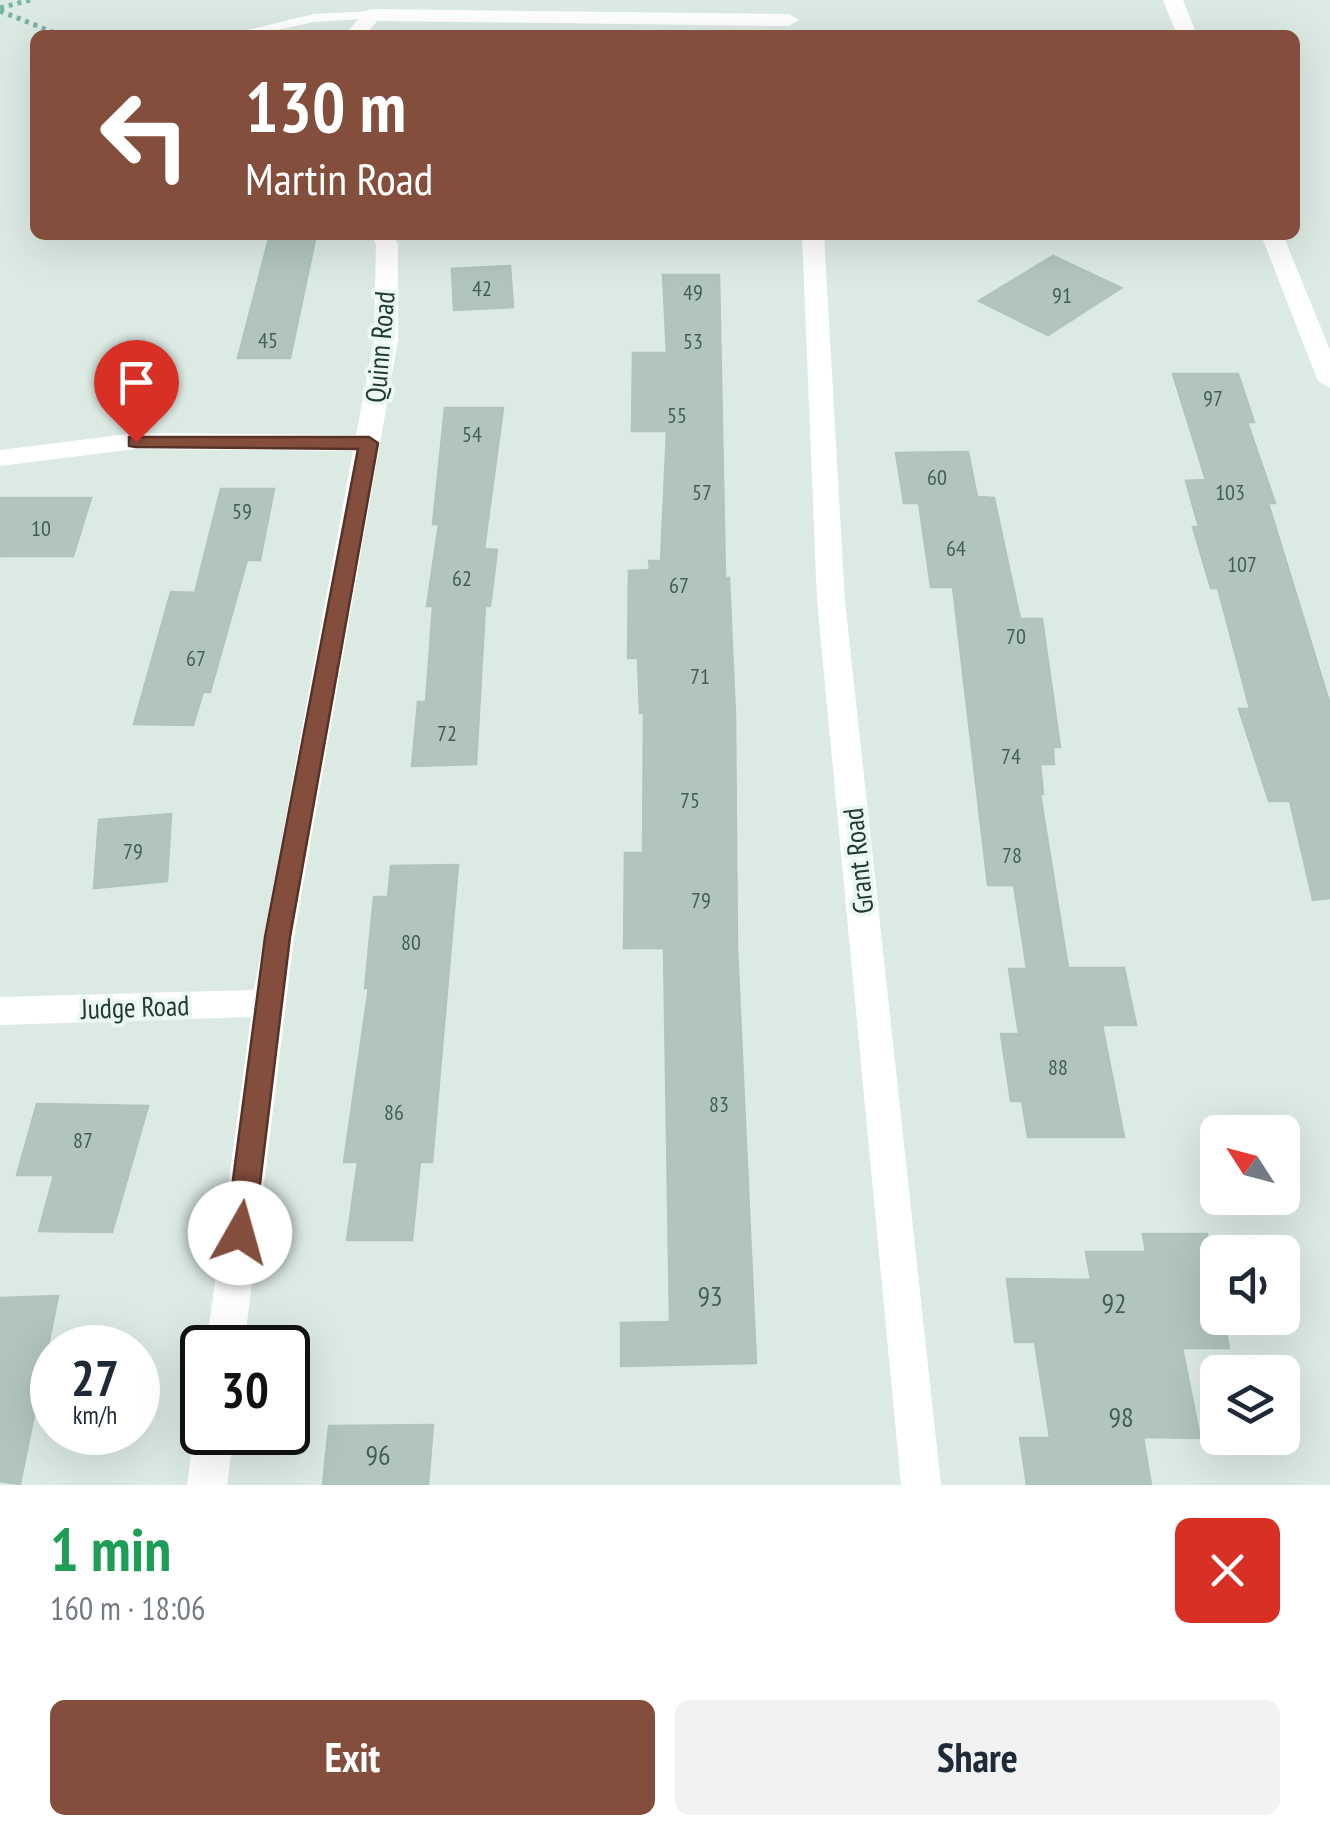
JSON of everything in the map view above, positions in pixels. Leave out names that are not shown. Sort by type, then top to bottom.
[{"type":"street","points":[[1173,0],[1185,30]]},
{"type":"street","points":[[359,30],[372,16],[789,18]]},
{"type":"street","name":"Quinn Road","points":[[228,1325],[269,1003],[386,340],[384,240]]},
{"type":"street","name":"Grant Road","points":[[813,240],[831,601],[920,1485]]},
{"type":"street","points":[[1274,240],[1330,381]]},
{"type":"street","points":[[0,458],[136,442],[369,443]]},
{"type":"street","name":"Judge Road","points":[[0,1011],[269,1003]]},
{"type":"street","points":[[207,1485],[211,1455]]},
{"type":"lane","points":[[258,30],[314,18],[372,16]]},
{"type":"path","points":[[0,10],[30,0]]},
{"type":"path","points":[[0,10],[48,30]]},
{"type":"building","points":[[269,240],[315,240],[290,358],[238,358]]},
{"type":"building","points":[[1053,256],[1121,288],[1048,335],[979,301]]},
{"type":"building","points":[[510,266],[513,307],[454,310],[452,269]]},
{"type":"building","points":[[663,275],[719,275],[725,578],[729,578],[735,716],[737,948],[756,1363],[621,1366],[621,1323],[670,1322],[664,948],[624,948],[625,853],[643,853],[644,713],[640,713],[638,658],[628,658],[629,571],[650,570],[649,561],[661,561],[667,431],[632,431],[633,353],[667,353]]},
{"type":"building","points":[[1173,374],[1238,374],[1254,422],[1247,422],[1275,503],[1268,503],[1330,705],[1330,898],[1313,900],[1290,801],[1269,801],[1239,709],[1250,709],[1218,588],[1211,588],[1193,527],[1199,527],[1186,481],[1206,480]]},
{"type":"building","points":[[445,408],[503,408],[484,549],[497,550],[490,606],[485,606],[476,764],[412,766],[418,702],[426,702],[433,606],[427,606],[439,524],[433,524]]},
{"type":"building","points":[[968,452],[977,497],[994,498],[1020,619],[1042,619],[1060,747],[1053,747],[1054,764],[1040,764],[1040,794],[1068,968],[1124,968],[1136,1025],[1102,1025],[1124,1137],[1028,1137],[1022,1101],[1011,1101],[1001,1034],[1019,1034],[1009,969],[1027,969],[1014,885],[988,885],[953,587],[931,587],[919,503],[904,503],[896,453]]},
{"type":"building","points":[[221,489],[274,489],[260,560],[247,560],[210,692],[203,692],[193,725],[134,724],[171,592],[195,593]]},
{"type":"building","points":[[0,498],[91,498],[73,556],[0,556]]},
{"type":"building","points":[[171,814],[167,881],[94,888],[99,820]]},
{"type":"building","points":[[458,865],[432,1162],[420,1162],[412,1240],[347,1240],[358,1162],[344,1162],[369,987],[365,988],[374,897],[388,897],[391,866]]},
{"type":"building","points":[[37,1104],[148,1106],[112,1232],[39,1231],[54,1175],[17,1175]]},
{"type":"building","points":[[1143,1234],[1207,1234],[1200,1235],[1200,1335],[1226,1335],[1229,1348],[1182,1348],[1200,1438],[1143,1437],[1151,1485],[1027,1485],[1020,1438],[1050,1438],[1035,1342],[1015,1342],[1007,1279],[1091,1280],[1086,1252],[1146,1252]]},
{"type":"building","points":[[58,1296],[52,1325],[30,1325],[30,1435],[20,1484],[0,1481],[0,1298]]},
{"type":"building","points":[[433,1425],[428,1485],[323,1485],[329,1426]]},
{"type":"route","points":[[136,442],[369,443],[278,937],[240,1233]]}]
